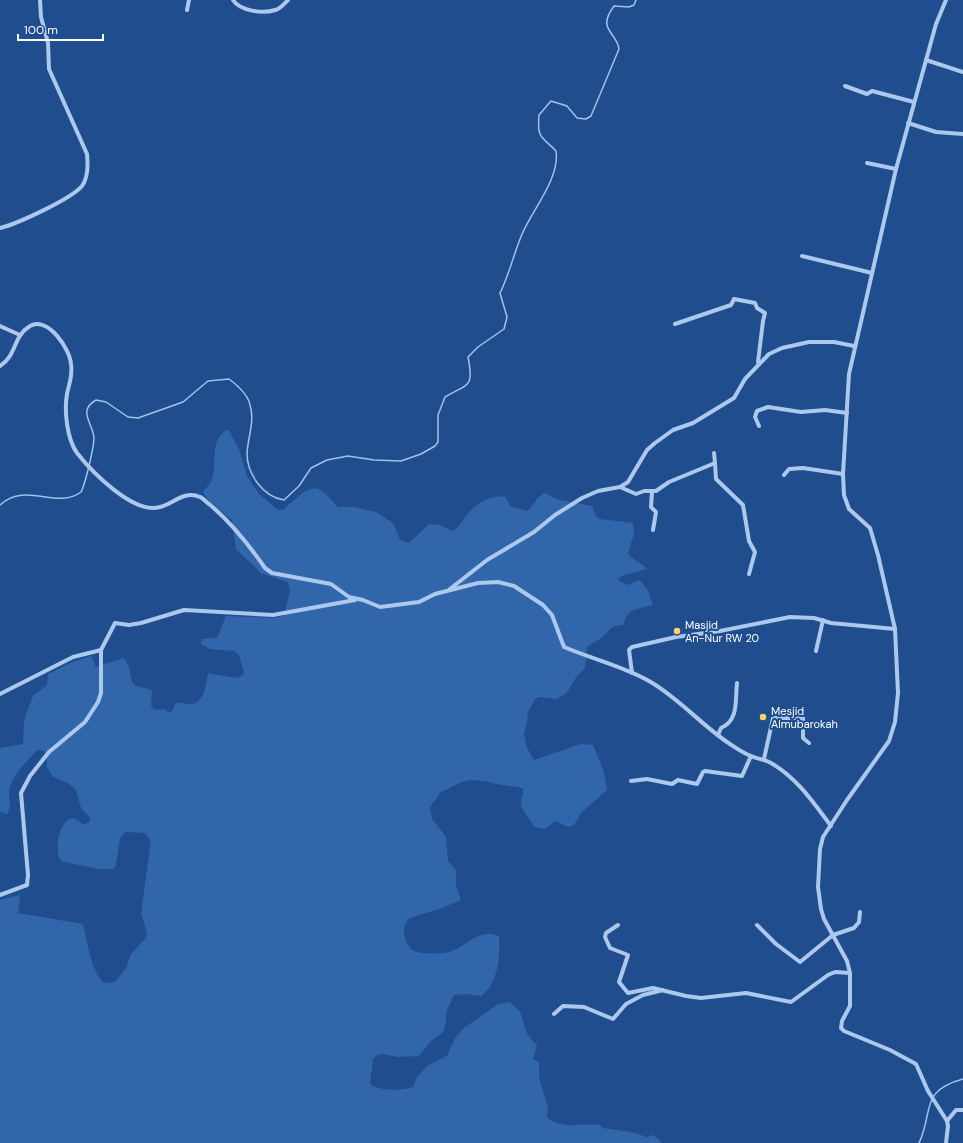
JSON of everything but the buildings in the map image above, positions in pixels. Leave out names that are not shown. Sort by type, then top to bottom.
[{"type":"street","points":[[0,228],[49,207],[76,192],[83,185],[88,166],[87,154],[49,69],[48,43],[41,16],[40,0]]},
{"type":"street","points":[[187,10],[189,0]]},
{"type":"street","points":[[232,0],[244,8],[266,11],[279,8],[288,0]]},
{"type":"street","points":[[946,0],[936,24],[896,169],[854,346],[847,413],[843,474],[844,495],[849,509],[870,528],[895,629],[898,694],[895,722],[892,734],[823,837],[820,849],[818,887],[824,919],[846,960],[850,973],[850,1003],[842,1021],[841,1028],[844,1031],[890,1050],[914,1062],[918,1066],[928,1091],[947,1121],[948,1126],[946,1143]]},
{"type":"street","points":[[926,60],[963,72]]},
{"type":"street","points":[[845,86],[867,94],[872,91],[914,102]]},
{"type":"street","points":[[908,123],[936,132],[963,134]]},
{"type":"street","points":[[866,163],[896,169]]},
{"type":"street","points":[[802,256],[872,272]]},
{"type":"street","points":[[675,324],[731,305],[734,299],[756,302],[757,308],[766,313],[763,321],[758,363]]},
{"type":"street","points":[[0,366],[11,357],[20,335],[35,324],[46,326],[61,340],[68,353],[72,371],[67,395],[67,417],[72,445],[100,477],[127,499],[147,508],[162,507],[179,497],[201,497],[227,519],[265,568],[272,573],[322,581],[337,587],[349,597],[380,607],[398,606],[419,602],[449,590],[478,583],[498,582],[514,586],[543,604],[552,615],[564,647],[648,680],[671,696],[699,722],[728,743],[751,756],[764,759],[782,770],[800,785],[831,826]]},
{"type":"street","points":[[0,326],[20,335]]},
{"type":"street","points":[[449,590],[487,560],[528,535],[555,515],[582,498],[598,491],[620,487],[631,479],[648,450],[663,436],[673,430],[693,423],[734,398],[745,379],[758,363],[775,350],[795,344],[823,342],[854,346]]},
{"type":"street","points":[[759,426],[755,417],[757,411],[768,407],[801,412],[825,410],[847,413]]},
{"type":"street","points":[[714,452],[716,479],[743,505],[749,541],[755,552],[749,574]]},
{"type":"street","points":[[620,487],[636,494],[644,491],[652,492],[660,489],[669,482],[715,463]]},
{"type":"street","points":[[784,475],[789,469],[798,468],[843,474]]},
{"type":"street","points":[[652,492],[651,507],[656,512],[653,530]]},
{"type":"street","points":[[0,895],[25,886],[28,882],[21,793],[30,776],[49,752],[85,722],[98,702],[101,693],[101,650],[112,625],[116,622],[141,624],[184,610],[273,615],[358,599]]},
{"type":"street","points":[[632,673],[629,650],[632,647],[676,637],[720,631],[790,617],[823,620],[831,623],[895,629]]},
{"type":"street","points":[[816,651],[823,620]]},
{"type":"street","points":[[0,694],[73,657],[101,650]]},
{"type":"street","points":[[718,735],[721,728],[729,725],[733,718],[737,684]]},
{"type":"street","points":[[764,759],[773,718],[803,718],[803,738],[810,743]]},
{"type":"street","points":[[631,781],[646,779],[672,784],[678,780],[697,784],[705,771],[742,776],[751,756]]},
{"type":"street","points":[[757,925],[776,944],[800,962],[833,935],[854,928],[859,922],[860,912]]},
{"type":"street","points":[[618,926],[605,935],[610,948],[628,955],[619,983],[628,993],[653,988],[700,998],[746,993],[791,1002],[828,975],[835,972],[850,973]]},
{"type":"street","points":[[554,1014],[563,1006],[577,1006],[613,1019],[626,1004],[643,995],[664,990]]},
{"type":"street","points":[[947,1121],[956,1110],[963,1110]]},
{"type":"shaded area","points":[[228,429],[239,449],[247,476],[259,494],[278,510],[283,510],[305,491],[310,489],[320,490],[325,493],[338,507],[354,507],[376,512],[393,523],[400,540],[409,543],[429,524],[440,525],[452,531],[454,530],[471,510],[481,502],[493,497],[506,497],[510,506],[527,511],[542,494],[545,493],[559,500],[592,506],[596,516],[600,519],[633,523],[634,534],[628,553],[647,569],[621,576],[618,580],[627,585],[640,580],[647,589],[653,604],[634,610],[625,619],[623,625],[612,627],[601,638],[587,647],[585,668],[577,676],[566,694],[556,699],[540,697],[535,699],[528,712],[524,734],[526,746],[534,760],[581,744],[593,745],[604,772],[607,790],[582,812],[574,825],[569,827],[555,821],[545,829],[534,827],[523,810],[521,804],[523,788],[485,781],[469,780],[459,783],[440,793],[430,807],[432,819],[446,837],[448,861],[456,870],[456,885],[461,900],[442,908],[410,918],[405,925],[405,936],[408,945],[415,952],[432,954],[452,951],[474,938],[485,934],[499,936],[497,969],[492,984],[481,996],[465,994],[454,995],[447,1010],[443,1032],[430,1042],[419,1056],[398,1057],[383,1054],[377,1055],[373,1059],[370,1084],[379,1088],[391,1090],[413,1087],[417,1077],[427,1066],[447,1056],[455,1038],[464,1028],[498,1004],[509,1002],[518,1009],[528,1035],[537,1045],[533,1059],[539,1062],[539,1078],[548,1108],[547,1117],[552,1121],[565,1125],[599,1125],[603,1128],[631,1132],[647,1137],[652,1135],[659,1139],[661,1143],[0,1143],[0,900],[20,895],[18,913],[83,924],[90,955],[99,977],[104,983],[115,982],[126,968],[131,954],[146,938],[147,933],[141,913],[151,841],[145,833],[126,832],[120,838],[116,865],[113,869],[98,869],[61,861],[59,857],[58,844],[59,836],[64,824],[74,818],[83,824],[88,823],[91,819],[81,808],[76,790],[68,783],[53,777],[47,767],[47,758],[43,750],[37,750],[14,777],[9,789],[9,811],[7,814],[0,812],[0,748],[23,744],[24,720],[33,696],[47,685],[48,674],[72,662],[91,656],[96,667],[124,658],[129,667],[132,682],[136,686],[152,690],[151,705],[154,710],[165,709],[169,713],[173,710],[175,703],[192,704],[200,700],[204,692],[208,673],[235,678],[240,677],[244,673],[239,655],[234,651],[210,649],[201,644],[202,639],[217,638],[226,616],[272,618],[284,616],[290,591],[288,582],[261,573],[236,549],[232,520],[208,500],[203,492],[211,482],[218,440]]},
{"type":"waterway","points":[[0,505],[10,498],[20,495],[62,498],[72,497],[81,492],[89,466],[94,438],[87,413],[90,404],[96,400],[106,402],[128,417],[138,418],[183,402],[208,381],[229,379],[239,387],[247,397],[252,417],[247,453],[250,469],[253,476],[263,489],[276,498],[284,500],[299,486],[311,468],[327,460],[348,456],[374,460],[401,461],[421,454],[435,446],[438,442],[438,415],[445,397],[464,386],[470,380],[468,357],[478,347],[504,329],[507,317],[500,293],[507,278],[523,232],[545,192],[554,171],[556,151],[544,140],[540,133],[539,115],[551,101],[567,106],[577,118],[586,119],[591,116],[619,49],[615,38],[607,26],[609,14],[614,6],[629,7],[634,5],[636,0]]},
{"type":"waterway","points":[[919,1143],[930,1104],[934,1096],[949,1084],[963,1079]]},
{"type":"place","name":"Masjid An-Nur RW 20","points":[[677,631]]},
{"type":"place","name":"Mesjid Almubarokah","points":[[763,717]]}]
